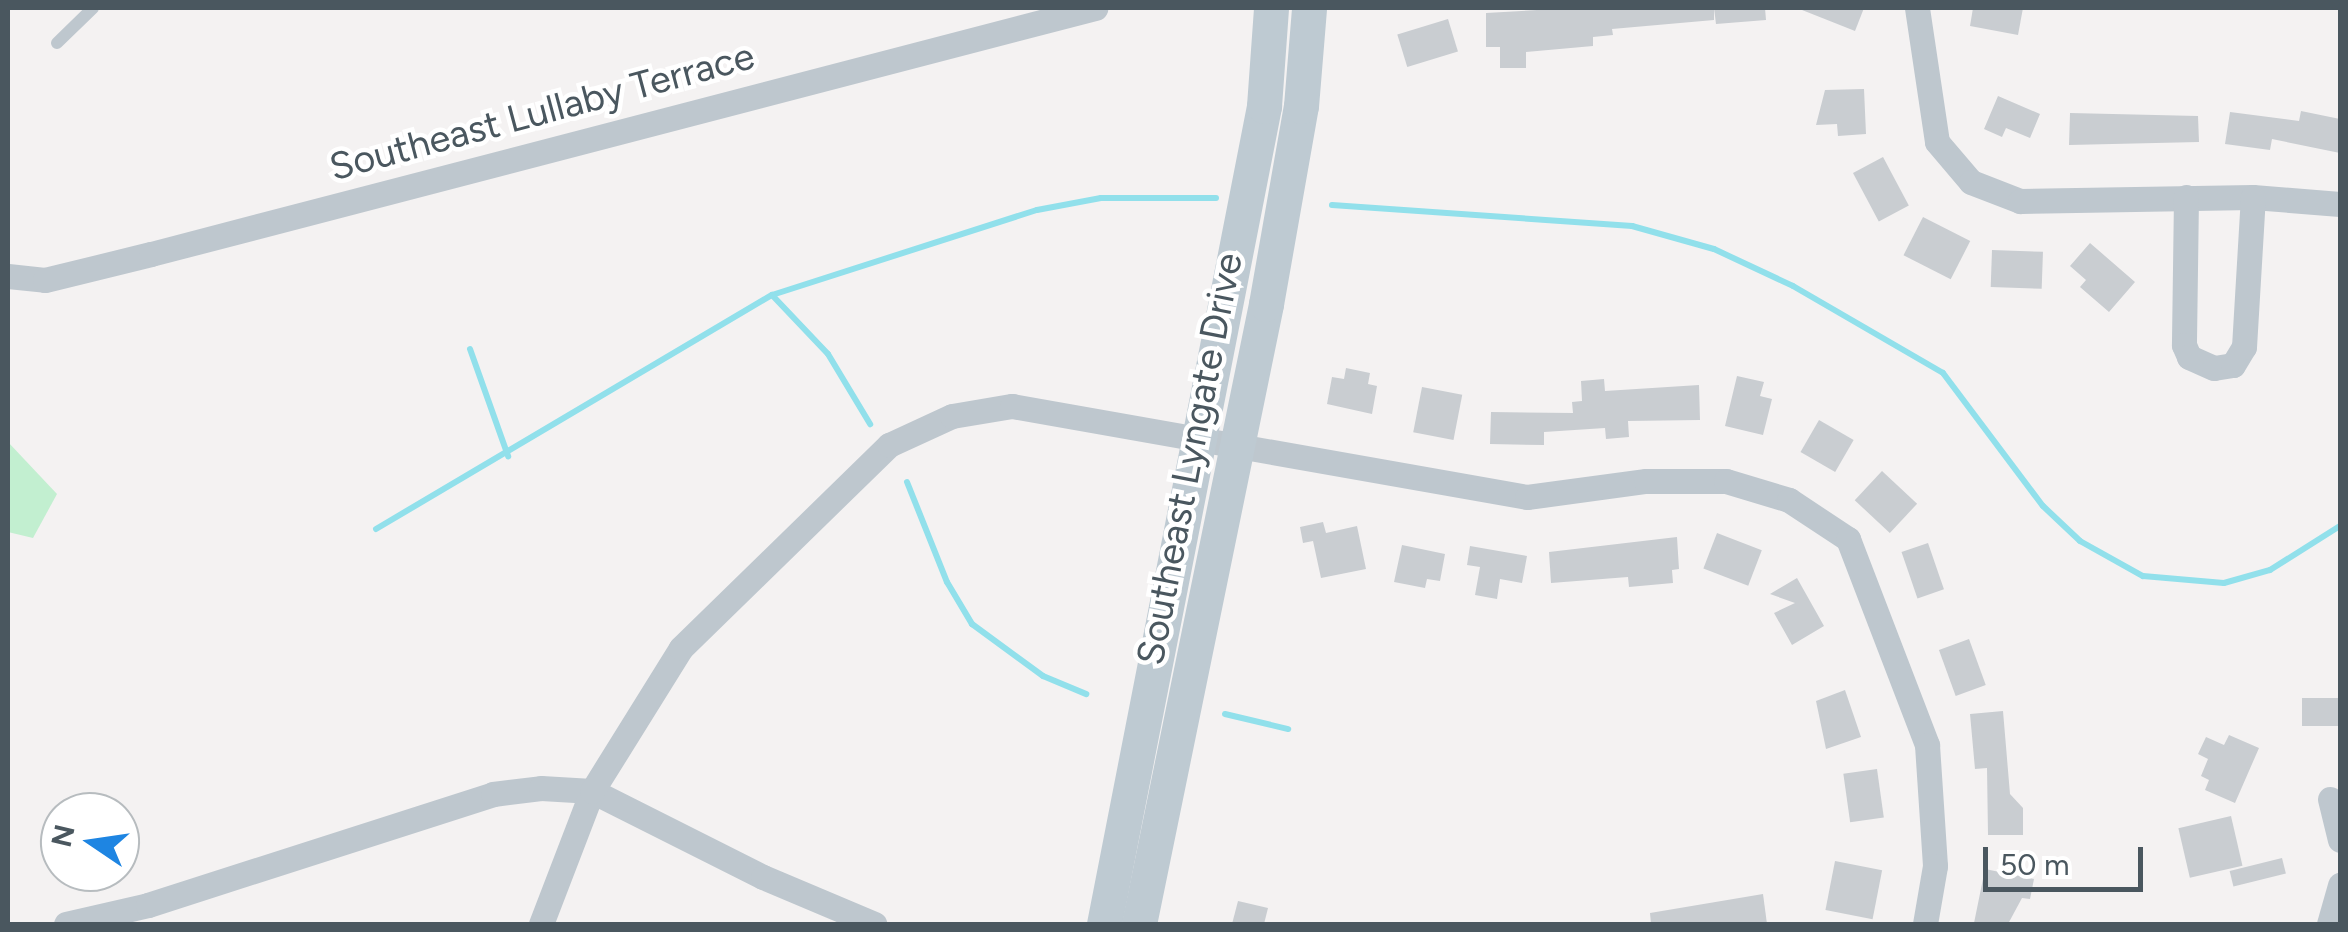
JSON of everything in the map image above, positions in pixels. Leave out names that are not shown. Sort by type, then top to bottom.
[{"type":"street","name":"Southeast Lullaby Terrace","points":[[8,276],[45,280],[152,254],[1095,8]]},
{"type":"street","name":"Southeast Lyngate Drive","points":[[1104,924],[1204,438],[1264,106],[1271,8]]},
{"type":"street","name":"Southeast Lyngate Drive","points":[[1140,924],[1238,446],[1301,106],[1309,8]]},
{"type":"street","points":[[1917,8],[1938,142],[1971,182],[2020,201],[2253,197],[2340,204]]},
{"type":"street","points":[[2186,197],[2184,345],[2198,364],[2214,368],[2233,365],[2244,347],[2253,197]]},
{"type":"street","points":[[541,924],[592,791],[680,648],[889,445],[952,416],[1012,406],[1527,496],[1646,480],[1726,482],[1789,500],[1848,539],[1926,745],[1935,866],[1926,924]]},
{"type":"street","points":[[66,924],[148,905],[492,794],[592,791],[763,878],[874,924]]},
{"type":"street","points":[[2330,798],[2340,840]]},
{"type":"street","points":[[2329,924],[2340,885]]},
{"type":"lane","points":[[58,43],[93,8]]},
{"type":"green space","points":[[8,442],[57,494],[33,538],[8,532]]},
{"type":"building","points":[[1572,8],[1714,8],[1714,20],[1612,29],[1613,35],[1593,37],[1593,46],[1526,52],[1526,68],[1500,68],[1500,47],[1486,47],[1486,13]]},
{"type":"building","points":[[1714,8],[1765,8],[1766,20],[1716,24]]},
{"type":"building","points":[[1797,8],[1864,8],[1855,31]]},
{"type":"building","points":[[1973,8],[2023,8],[2018,35],[1970,26]]},
{"type":"building","points":[[1448,19],[1458,52],[1407,67],[1397,34]]},
{"type":"building","points":[[1864,89],[1866,134],[1838,136],[1837,124],[1816,125],[1825,90]]},
{"type":"building","points":[[1998,96],[2040,114],[2030,138],[2006,128],[2002,137],[1984,129]]},
{"type":"building","points":[[2301,111],[2340,119],[2340,153],[2272,139],[2270,150],[2225,144],[2230,112],[2299,121]]},
{"type":"building","points":[[2070,113],[2198,116],[2199,142],[2069,145]]},
{"type":"building","points":[[1883,157],[1909,206],[1879,222],[1853,173]]},
{"type":"building","points":[[1923,217],[1970,241],[1951,279],[1903,255]]},
{"type":"building","points":[[2090,243],[2135,282],[2109,312],[2080,287],[2086,280],[2070,266]]},
{"type":"building","points":[[1992,250],[2043,252],[2042,289],[1991,287]]},
{"type":"building","points":[[1346,368],[1370,373],[1368,384],[1377,386],[1372,414],[1327,404],[1332,377],[1344,379]]},
{"type":"building","points":[[1737,376],[1764,382],[1760,396],[1772,399],[1763,435],[1725,426]]},
{"type":"building","points":[[1604,379],[1605,391],[1699,385],[1700,420],[1628,421],[1629,437],[1606,439],[1605,428],[1544,432],[1544,445],[1490,444],[1491,412],[1573,413],[1572,402],[1582,401],[1581,381]]},
{"type":"building","points":[[1422,387],[1462,395],[1453,440],[1413,432]]},
{"type":"building","points":[[1819,420],[1854,440],[1835,472],[1800,452]]},
{"type":"building","points":[[1882,471],[1917,504],[1890,533],[1855,500]]},
{"type":"building","points":[[1323,522],[1326,533],[1357,526],[1366,569],[1321,578],[1313,541],[1303,543],[1300,527]]},
{"type":"building","points":[[1717,533],[1762,550],[1748,586],[1703,568]]},
{"type":"building","points":[[1677,537],[1679,569],[1672,570],[1673,583],[1629,587],[1628,577],[1551,583],[1549,552]]},
{"type":"building","points":[[1928,543],[1944,589],[1917,598],[1902,552]]},
{"type":"building","points":[[1402,545],[1445,554],[1440,581],[1427,579],[1425,588],[1394,582]]},
{"type":"building","points":[[1470,546],[1527,556],[1522,583],[1500,579],[1497,599],[1475,595],[1480,567],[1467,565]]},
{"type":"building","points":[[1797,578],[1824,626],[1792,645],[1774,613],[1795,603],[1770,594]]},
{"type":"building","points":[[1969,639],[1986,685],[1956,696],[1939,650]]},
{"type":"building","points":[[1845,690],[1861,737],[1826,749],[1816,701]]},
{"type":"building","points":[[2302,698],[2340,698],[2340,726],[2302,726]]},
{"type":"building","points":[[2003,711],[2010,794],[2023,808],[2023,835],[1988,835],[1987,768],[1975,769],[1970,714]]},
{"type":"building","points":[[2229,735],[2259,748],[2235,803],[2205,790],[2209,780],[2201,776],[2208,759],[2198,754],[2206,737],[2224,745]]},
{"type":"building","points":[[1877,769],[1884,818],[1850,822],[1843,774]]},
{"type":"building","points":[[2231,816],[2242,866],[2190,878],[2178,828]]},
{"type":"building","points":[[2282,858],[2286,874],[2233,887],[2230,871]]},
{"type":"building","points":[[1835,861],[1882,870],[1873,919],[1825,910]]},
{"type":"building","points":[[1985,869],[2034,879],[2030,899],[2022,898],[2008,924],[1974,923]]},
{"type":"building","points":[[1763,894],[1767,924],[1651,924],[1650,913]]},
{"type":"building","points":[[1238,901],[1268,908],[1264,924],[1232,924]]},
{"type":"waterway","points":[[376,529],[772,295],[1037,210],[1101,198],[1216,198]]},
{"type":"waterway","points":[[1332,205],[1632,226],[1714,249],[1793,286],[1943,373],[2043,506],[2080,541],[2143,576],[2224,583],[2270,570],[2340,526]]},
{"type":"waterway","points":[[772,295],[828,354],[870,424]]},
{"type":"waterway","points":[[470,349],[508,456]]},
{"type":"waterway","points":[[907,482],[947,582],[972,624],[1043,676],[1086,694]]},
{"type":"waterway","points":[[1225,714],[1288,729]]}]
